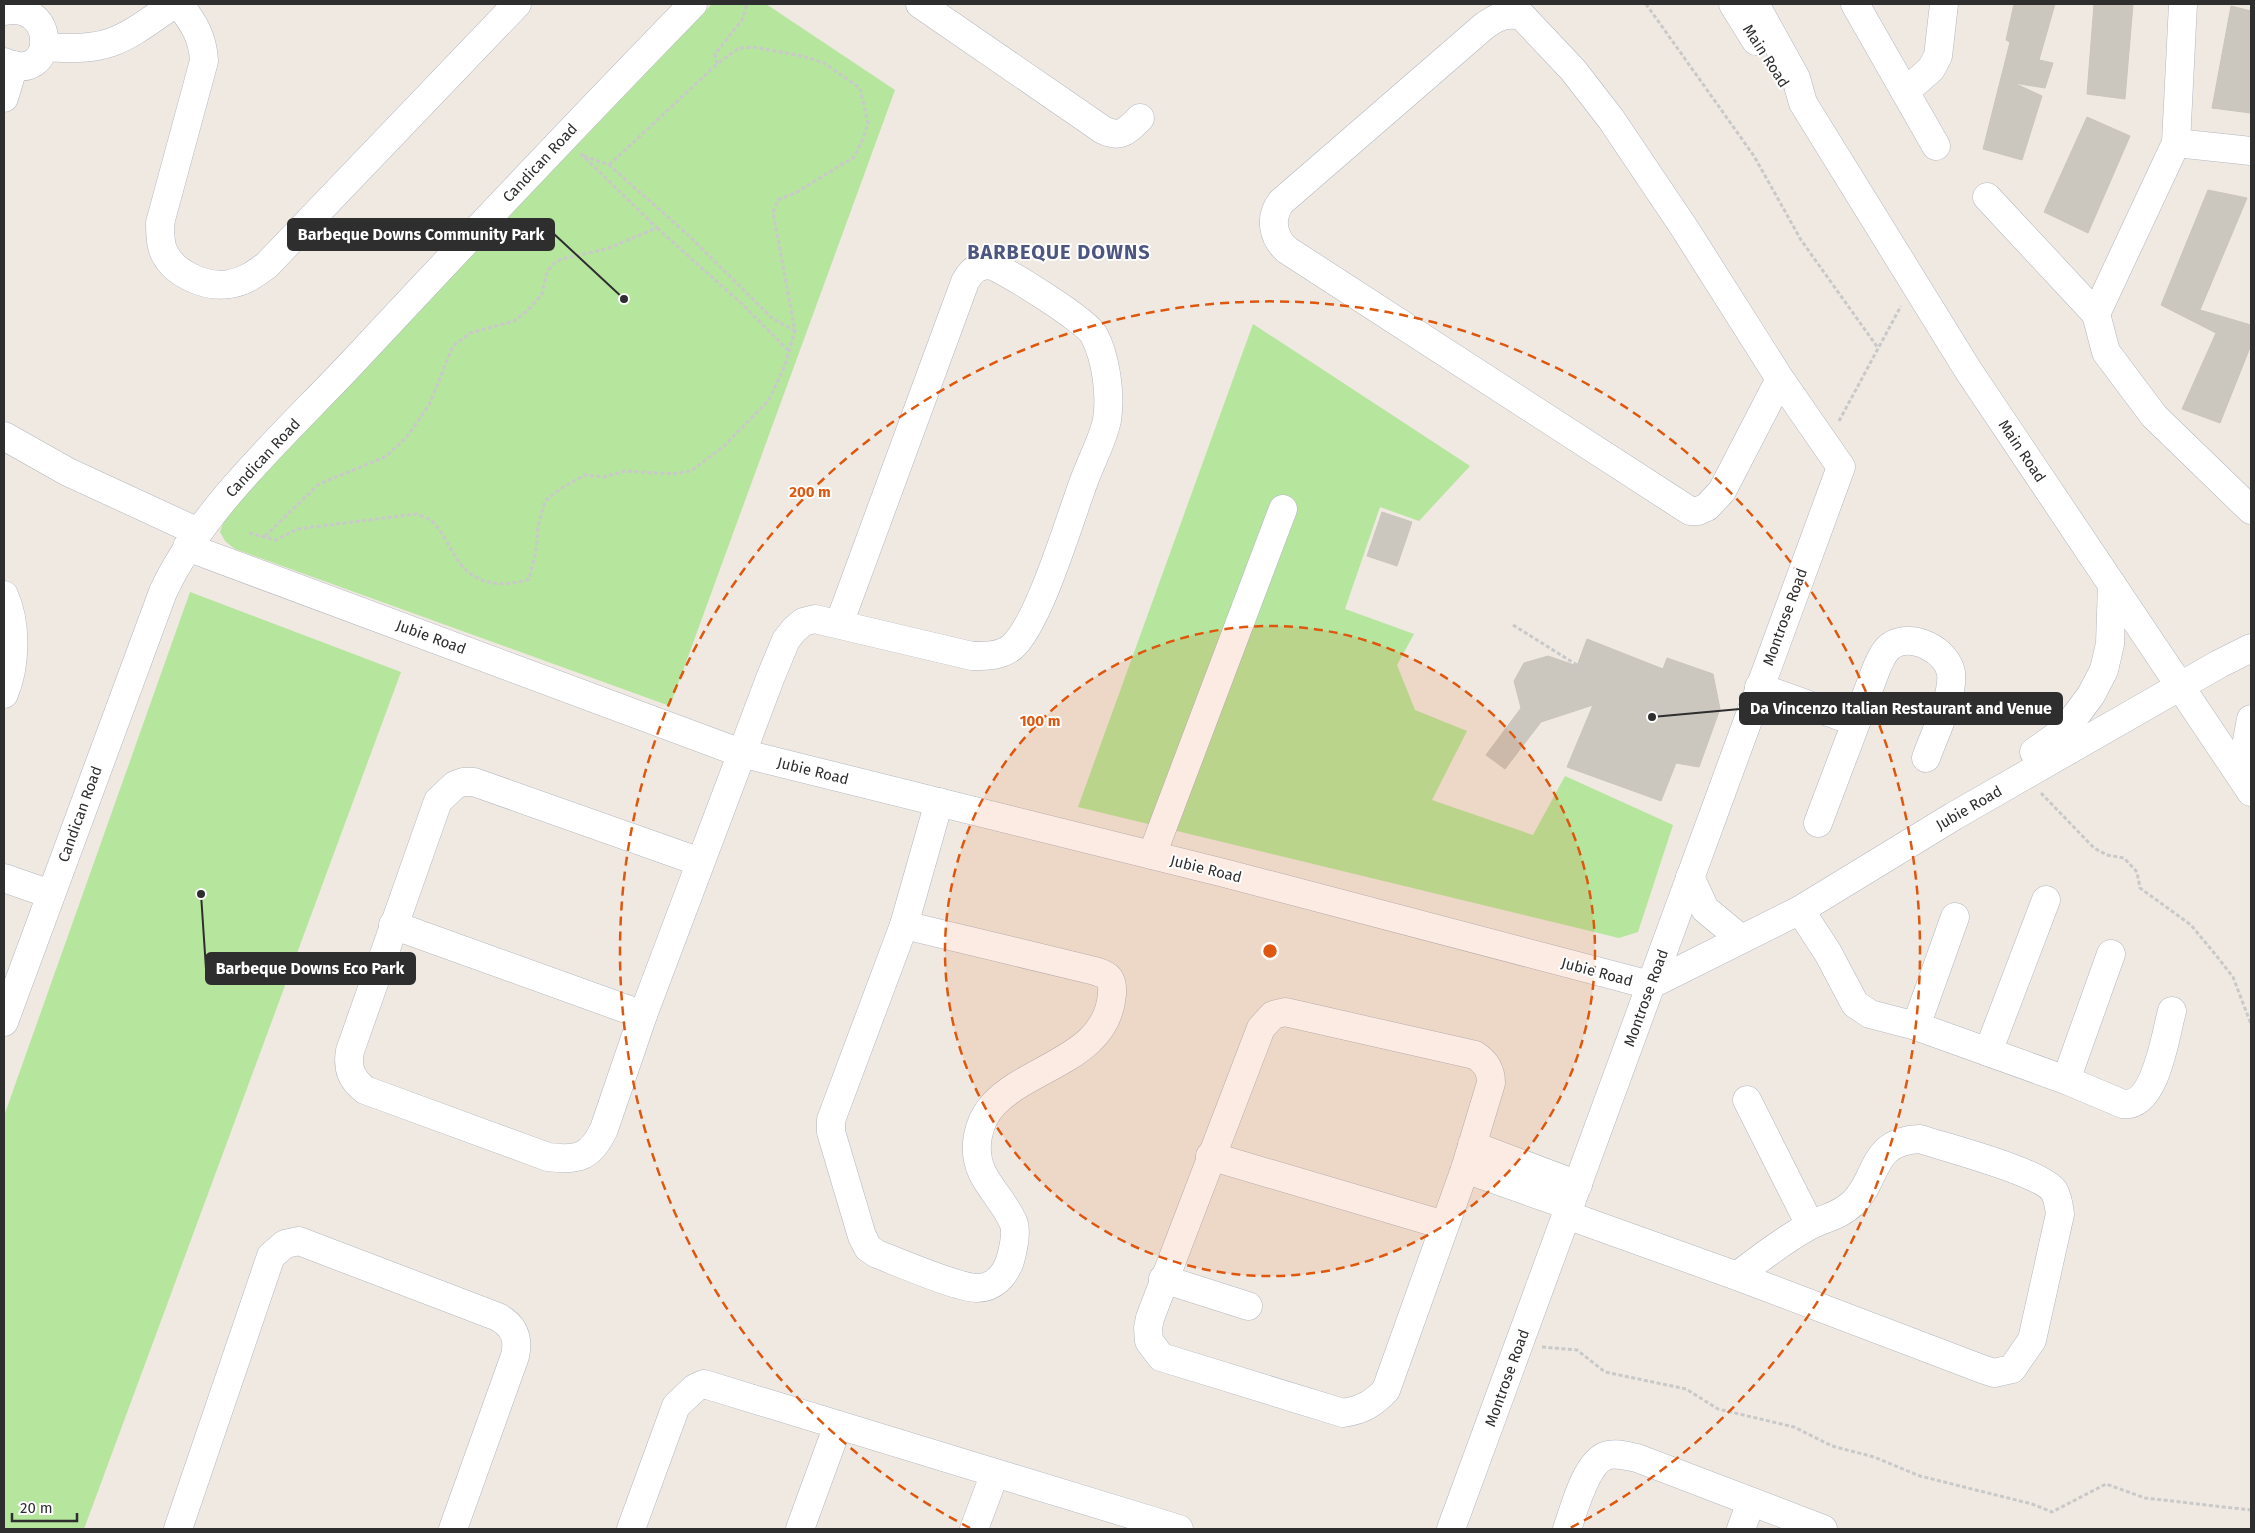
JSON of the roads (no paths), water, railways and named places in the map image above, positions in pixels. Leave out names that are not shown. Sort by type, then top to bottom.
[{"type":"street","points":[[44,47],[67,49],[106,46],[124,38],[174,4]]},
{"type":"street","points":[[179,4],[198,30],[203,45],[204,61],[160,223],[163,250],[171,262],[184,273],[201,281],[229,284],[249,278],[267,265],[517,4]]},
{"type":"street","name":"Candican Road","points":[[4,1022],[163,592],[193,539],[234,488],[573,146],[693,4]]},
{"type":"street","points":[[920,4],[1103,130],[1123,134],[1140,118]]},
{"type":"street","name":"Main Road","points":[[1733,4],[1784,87],[1803,103]]},
{"type":"street","name":"Main Road","points":[[1755,4],[1796,78],[1803,103],[1913,284],[1968,370],[2246,783]]},
{"type":"street","points":[[1855,4],[1936,146]]},
{"type":"street","points":[[1905,92],[1931,69],[1938,56],[1944,4]]},
{"type":"street","points":[[2096,314],[2176,143],[2183,4]]},
{"type":"street","points":[[4,11],[18,7],[35,14],[45,29],[44,47],[32,61],[9,63],[4,98]]},
{"type":"street","points":[[1512,14],[1522,16],[1573,70],[1605,111],[1685,229],[1780,379],[1722,491],[1707,507],[1698,511],[1690,511],[1286,250],[1276,239],[1274,217],[1281,202],[1484,27],[1499,16],[1512,14]]},
{"type":"street","points":[[2176,143],[2251,151]]},
{"type":"street","points":[[1987,198],[2096,314],[2106,352],[2154,416],[2251,510]]},
{"type":"street","points":[[700,862],[474,782],[463,782],[447,791],[438,801],[350,1051],[348,1064],[352,1077],[365,1090],[539,1153],[564,1159],[580,1157],[598,1142],[643,1015],[770,676],[786,640],[794,630],[803,622],[815,619],[972,656],[994,655],[1012,647],[1022,636],[1038,606],[1107,420],[1106,381],[1099,346],[1093,332],[1062,309],[991,264],[975,268],[965,282],[839,624]]},
{"type":"street","name":"Montrose Road","points":[[1451,1529],[1841,467],[1827,444],[1780,379]]},
{"type":"street","name":"Jubie Road","points":[[4,436],[193,539],[741,753],[1152,855],[1650,985],[1800,910],[1954,816],[2251,648]]},
{"type":"street","points":[[1152,855],[1283,509]]},
{"type":"street","points":[[1954,816],[1981,790],[2065,730],[2091,695],[2104,670],[2110,644],[2112,585]]},
{"type":"street","points":[[4,597],[12,630],[12,656],[4,694]]},
{"type":"street","points":[[1818,823],[1883,654],[1892,645],[1903,641],[1922,643],[1946,658],[1950,671],[1951,687],[1926,758]]},
{"type":"street","points":[[1759,687],[1856,722]]},
{"type":"street","points":[[2246,783],[2251,719]]},
{"type":"street","points":[[904,925],[1095,971],[1108,975],[1113,983],[1111,1004],[1094,1037],[1082,1049],[1012,1088],[992,1106],[982,1121],[977,1141],[978,1159],[983,1174],[1005,1205],[1015,1226],[1013,1249],[1002,1278],[992,1284],[978,1288],[963,1285],[886,1257],[868,1248],[862,1236],[831,1132],[831,1120],[904,925],[939,802]]},
{"type":"street","points":[[1690,877],[1705,909],[1741,939]]},
{"type":"street","points":[[4,878],[50,894]]},
{"type":"street","points":[[1988,1052],[2046,900]]},
{"type":"street","points":[[1800,910],[1828,953],[1855,1004],[1870,1014],[1916,1026],[2066,1080],[2123,1104],[2131,1105],[2139,1101],[2152,1084],[2172,1011]]},
{"type":"street","points":[[1916,1026],[1954,917]]},
{"type":"street","points":[[393,925],[643,1015]]},
{"type":"street","points":[[2066,1080],[2111,954]]},
{"type":"street","points":[[1285,1012],[1475,1055],[1481,1059],[1491,1072],[1491,1083],[1468,1157],[1386,1390],[1376,1402],[1360,1410],[1343,1413],[1161,1357],[1149,1341],[1148,1328],[1163,1279],[1261,1028],[1273,1015],[1285,1012]]},
{"type":"street","points":[[1747,1100],[1810,1225]]},
{"type":"street","points":[[1468,1157],[1737,1276],[1982,1369],[2003,1372],[2012,1368],[2032,1340],[2060,1214],[2054,1192],[2037,1180],[1920,1139],[1906,1140],[1891,1147],[1877,1163],[1853,1203],[1840,1214],[1810,1225],[1737,1276]]},
{"type":"street","points":[[1210,1156],[1444,1225]]},
{"type":"street","points":[[178,1529],[271,1256],[286,1244],[299,1241],[498,1317],[512,1328],[516,1337],[515,1356],[453,1529]]},
{"type":"street","points":[[1163,1279],[1248,1306]]},
{"type":"street","points":[[631,1529],[676,1406],[695,1388],[704,1384],[995,1473],[1161,1527]]},
{"type":"street","points":[[800,1529],[838,1425]]},
{"type":"street","points":[[1567,1529],[1587,1476],[1604,1456],[1617,1454],[1636,1458],[1823,1529]]},
{"type":"street","points":[[974,1529],[995,1473]]},
{"type":"street","points":[[1741,1529],[1751,1502]]},
{"type":"place","name":"Barbeque Downs Community Park","points":[[624,299]]},
{"type":"place","name":"Da Vincenzo Italian Restaurant and Venue","points":[[1652,717]]},
{"type":"place","name":"Barbeque Downs Eco Park","points":[[201,894]]},
{"type":"district","name":"BARBEQUE DOWNS","points":[[1059,252]]}]
